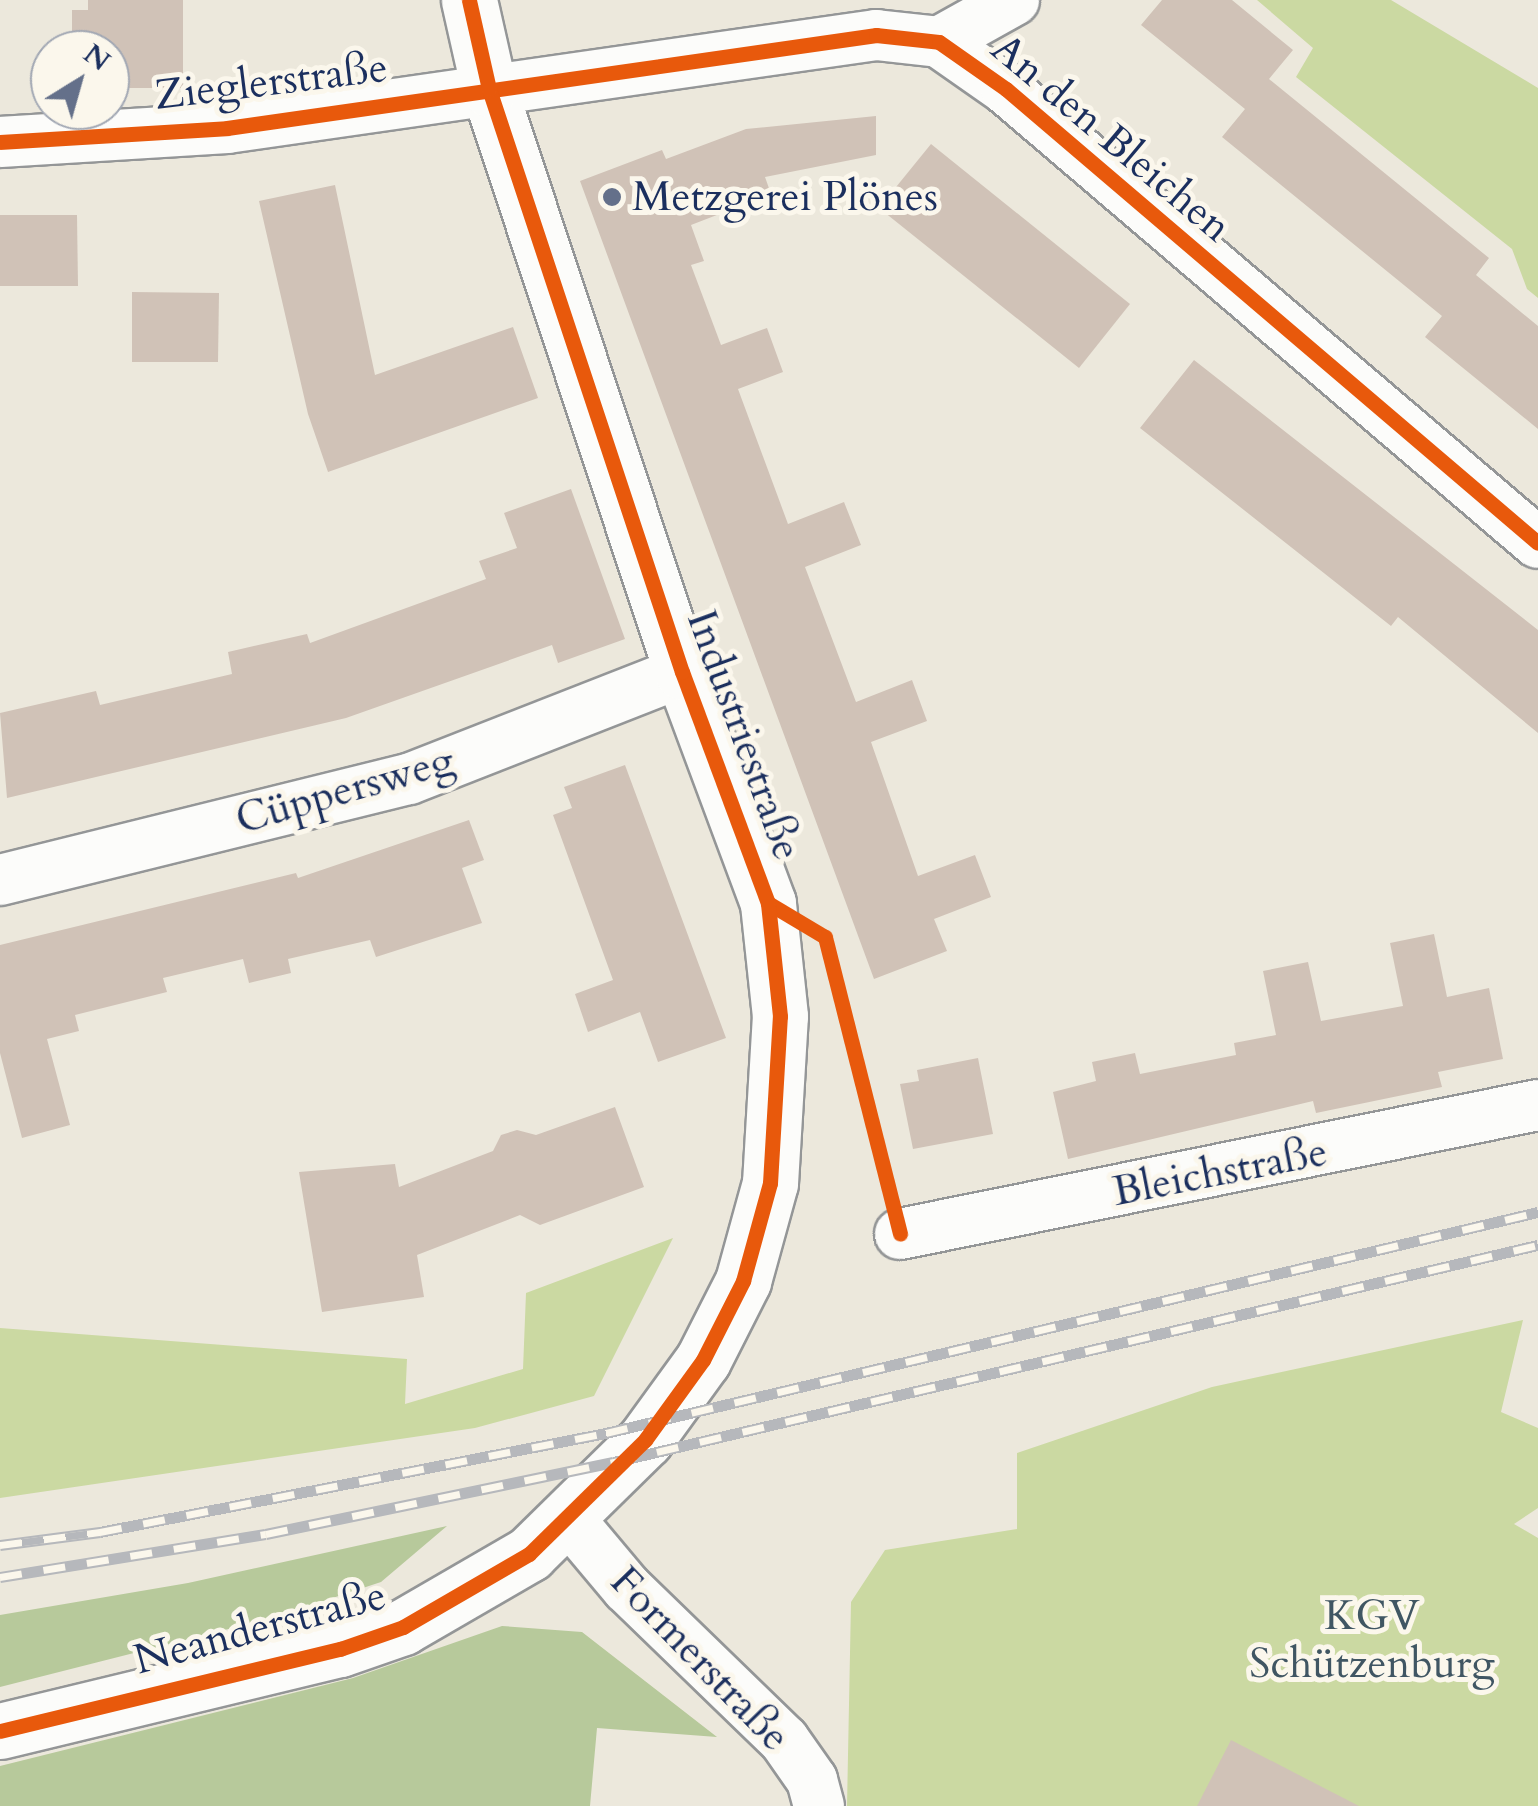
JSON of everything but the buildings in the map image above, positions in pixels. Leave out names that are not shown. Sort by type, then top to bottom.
[{"type":"street","name":"Industriestraße","points":[[469,0],[489,89],[682,672],[768,903],[780,1016],[770,1182],[743,1281],[704,1360],[645,1440],[569,1519]]},
{"type":"street","points":[[939,42],[1014,0]]},
{"type":"street","name":"An den Bleichen","points":[[489,89],[876,35],[939,42],[1006,89],[1538,542]]},
{"type":"street","name":"Zieglerstraße","points":[[0,142],[227,128],[489,89]]},
{"type":"street","name":"Cüppersweg","points":[[0,880],[410,780],[682,672]]},
{"type":"street","name":"Bleichstraße","points":[[900,1234],[1538,1106]]},
{"type":"street","name":"Neanderstraße","points":[[0,1731],[340,1649],[403,1627],[469,1594],[569,1519]]},
{"type":"street","name":"Formerstraße","points":[[569,1519],[626,1588],[784,1740],[812,1780],[819,1806]]},
{"type":"green space","points":[[1257,0],[1391,0],[1538,88],[1538,298],[1527,289],[1512,249],[1296,77],[1313,48]]},
{"type":"green space","points":[[673,1238],[594,1396],[475,1428],[0,1498],[0,1328],[407,1359],[405,1404],[523,1369],[526,1293]]},
{"type":"green space","name":"KGV Schützenburg","points":[[1523,1320],[1501,1412],[1538,1428],[1538,1508],[1514,1524],[1538,1538],[1538,1806],[847,1806],[851,1602],[885,1550],[1017,1529],[1017,1453],[1212,1387]]},
{"type":"green space","points":[[447,1526],[381,1582],[272,1618],[0,1687],[0,1615],[188,1583]]},
{"type":"green space","points":[[502,1626],[582,1632],[717,1737],[597,1728],[590,1806],[0,1806],[0,1766],[353,1678]]},
{"type":"railway","points":[[0,1545],[100,1532],[606,1433],[1538,1212]]},
{"type":"railway","points":[[0,1577],[266,1534],[614,1462],[1538,1245]]},
{"type":"cycle path","points":[[0,1731],[340,1649],[403,1627],[529,1554],[645,1440],[703,1360],[743,1281],[770,1183],[780,1016],[768,903],[682,672],[489,89],[469,0]]},
{"type":"cycle path","points":[[0,142],[227,128],[876,35],[939,42],[1006,89],[1538,543]]},
{"type":"cycle path","points":[[768,903],[825,937],[900,1234]]},
{"type":"place","name":"Metzgerei Plönes","points":[[612,197]]}]
